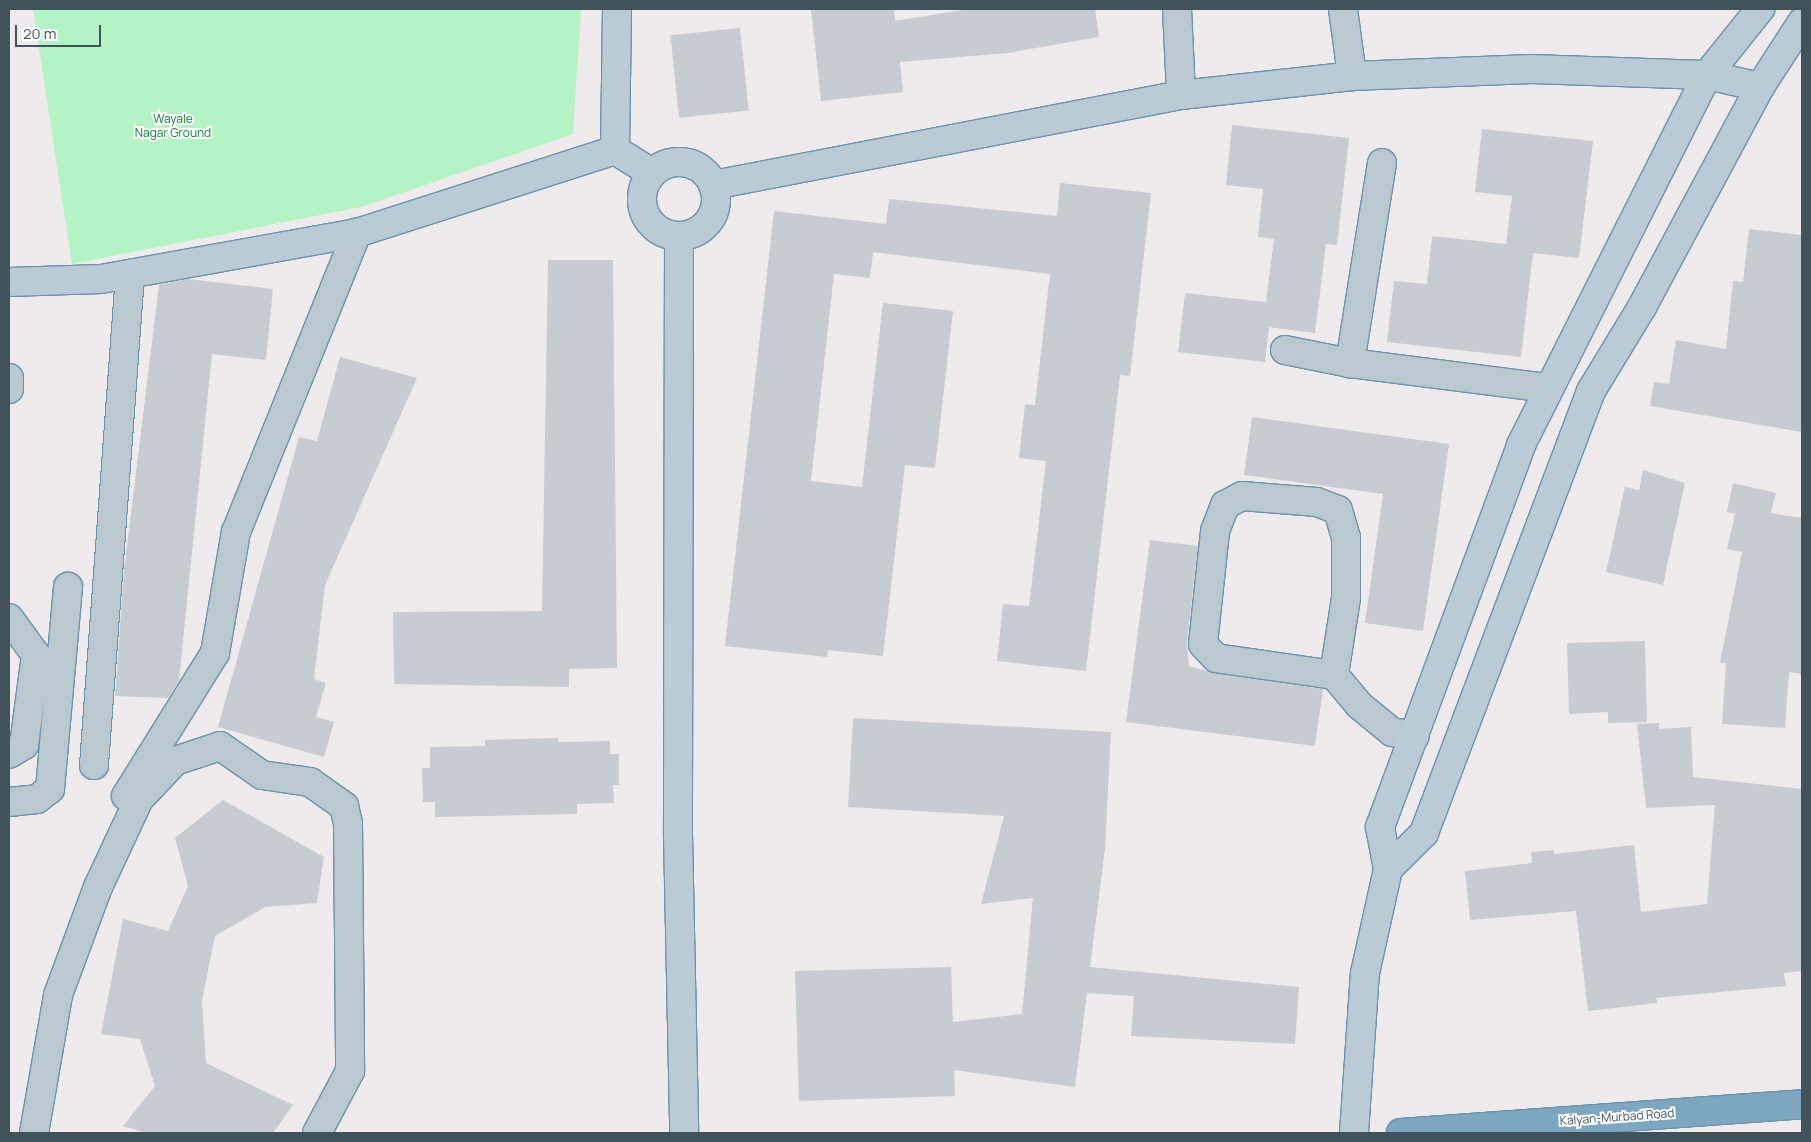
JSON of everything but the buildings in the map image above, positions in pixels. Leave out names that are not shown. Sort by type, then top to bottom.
[{"type":"highway","name":"Kalyan-Murbad Road","points":[[1401,1133],[1802,1104]]},
{"type":"street","points":[[615,150],[617,9]]},
{"type":"street","points":[[1177,9],[1181,95]]},
{"type":"street","points":[[1343,9],[1352,76]]},
{"type":"street","points":[[1354,1133],[1365,973],[1388,869],[1380,826],[1415,736],[1521,445],[1707,75],[1760,9]]},
{"type":"street","points":[[1388,869],[1424,833],[1591,391],[1642,307],[1760,87],[1802,22]]},
{"type":"street","points":[[713,185],[1181,95],[1352,76],[1532,70],[1707,75],[1760,87]]},
{"type":"street","points":[[9,282],[101,279],[357,233],[615,150],[652,172]]},
{"type":"street","points":[[687,163],[708,175],[716,197],[710,220],[692,234],[679,236],[656,229],[642,208],[641,195],[652,172],[669,164],[687,163]]},
{"type":"street","points":[[1350,363],[1382,163]]},
{"type":"street","points":[[101,835],[215,653],[236,532],[357,233]]},
{"type":"street","points":[[679,236],[678,835],[684,1133]]},
{"type":"street","points":[[94,765],[130,274]]},
{"type":"street","points":[[1285,350],[1350,363],[1548,388]]},
{"type":"street","points":[[9,378],[9,389]]},
{"type":"street","points":[[1334,675],[1346,598],[1346,538],[1338,510],[1317,502],[1242,496],[1225,505],[1215,531],[1203,644],[1216,658],[1334,675],[1359,705],[1392,732],[1415,736]]},
{"type":"street","points":[[9,802],[37,799],[50,789],[68,587]]},
{"type":"street","points":[[9,618],[36,655],[24,744],[9,754]]},
{"type":"street","points":[[34,1133],[58,995],[98,887],[139,799],[175,761],[220,746],[262,775],[310,782],[344,806],[348,823],[350,1071],[317,1133]]},
{"type":"green space","name":"Wayale Nagar Ground","points":[[33,9],[581,9],[573,134],[361,207],[72,264]]}]
